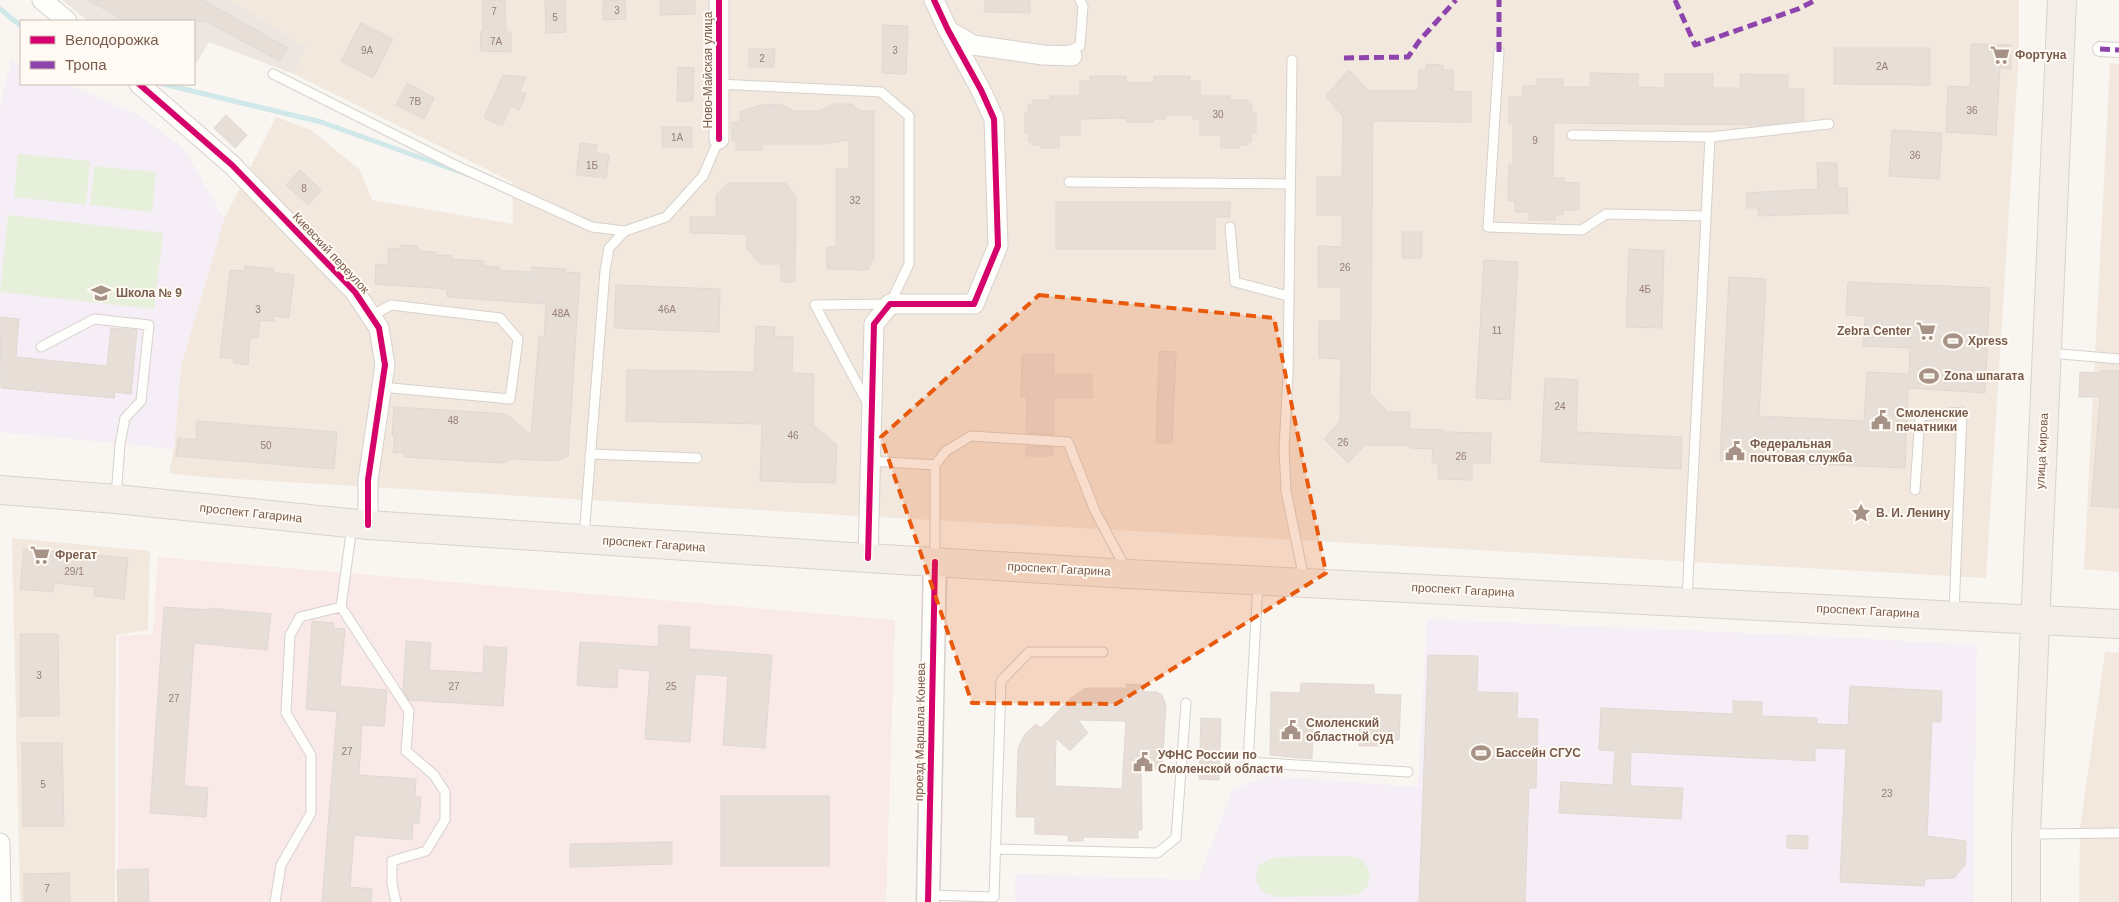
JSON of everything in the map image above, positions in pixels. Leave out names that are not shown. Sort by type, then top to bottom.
[{"type":"main road","name":"улица Кирова","points":[[2026,902],[2026,834],[2061,58],[2062,0]]},
{"type":"main road","name":"проспект Гагарина","points":[[0,490],[116,499],[360,524],[868,558],[1128,574],[2119,624]]},
{"type":"street","points":[[42,0],[66,20]]},
{"type":"street","name":"Ново-Майская улица","points":[[719,0],[719,139]]},
{"type":"street","points":[[868,558],[874,324],[890,304],[974,304],[998,246],[994,119],[934,0]]},
{"type":"street","points":[[948,30],[973,45],[1043,55],[1064,56]]},
{"type":"street","points":[[2100,49],[2119,50]]},
{"type":"street","name":"Киевский переулок","points":[[141,86],[232,165],[355,292],[378,328],[385,365],[360,524]]},
{"type":"street","name":"проезд Маршала Конева","points":[[928,899],[935,562]]},
{"type":"street","points":[[0,843],[1,902]]},
{"type":"lane","points":[[1064,56],[1080,46],[1083,6],[1080,0]]},
{"type":"lane","points":[[1499,52],[1488,227],[1582,230],[1606,214],[1706,216]]},
{"type":"lane","points":[[1292,60],[1288,375],[1284,448],[1286,492],[1305,582]]},
{"type":"lane","points":[[273,74],[456,165],[592,227],[625,230],[666,217],[703,176],[719,139]]},
{"type":"lane","points":[[719,84],[881,92],[909,116],[909,264],[890,304],[815,305],[872,411]]},
{"type":"lane","points":[[1572,135],[1710,137],[1828,124]]},
{"type":"lane","points":[[1686,602],[1710,137]]},
{"type":"lane","points":[[1070,182],[1290,184]]},
{"type":"lane","points":[[1230,227],[1235,282],[1288,296]]},
{"type":"lane","points":[[584,540],[604,271],[609,248],[625,230]]},
{"type":"lane","points":[[371,316],[391,305],[500,318],[518,339],[510,399],[381,387]]},
{"type":"lane","points":[[41,347],[94,319],[149,325],[140,401],[125,418],[120,444],[116,499]]},
{"type":"lane","points":[[2047,353],[2119,359]]},
{"type":"lane","points":[[1915,490],[1920,416],[1962,412],[1954,616]]},
{"type":"lane","points":[[935,562],[935,465],[946,451],[971,436],[1068,442],[1095,511],[1128,574]]},
{"type":"lane","points":[[590,454],[697,458]]},
{"type":"lane","points":[[870,461],[935,465]]},
{"type":"lane","points":[[360,524],[341,607],[409,711],[406,751],[434,775],[445,792],[445,820],[426,851],[392,861],[392,884],[396,902]]},
{"type":"lane","points":[[1259,580],[1248,762],[1408,772]]},
{"type":"lane","points":[[275,902],[281,864],[311,812],[311,755],[286,713],[290,635],[300,617],[341,607]]},
{"type":"lane","points":[[928,899],[994,897],[1001,681],[1029,652],[1103,652]]},
{"type":"lane","points":[[995,849],[1158,853],[1176,838],[1186,703]]},
{"type":"lane","points":[[2026,834],[2119,833]]},
{"type":"highlighted area","points":[[1039,295],[1274,318],[1326,573],[1116,704],[972,703],[881,437]]},
{"type":"shaded area","points":[[62,0],[230,0],[306,47],[294,74],[209,42],[195,65],[195,20],[87,20]]},
{"type":"shaded area","points":[[230,0],[2019,0],[2019,52],[1986,578],[842,515],[202,477],[169,473],[174,449],[181,366],[224,219],[276,117],[311,130],[360,170],[372,200],[513,224],[512,182],[294,74],[306,47]]},
{"type":"shaded area","name":"Школа № 9","points":[[11,60],[20,64],[20,85],[69,85],[141,116],[185,150],[224,219],[181,366],[174,449],[0,432],[0,105]]},
{"type":"shaded area","points":[[2110,63],[2119,64],[2119,572],[2084,569]]},
{"type":"shaded area","points":[[12,538],[150,551],[148,630],[116,635],[115,902],[20,902]]},
{"type":"shaded area","points":[[158,557],[895,620],[886,902],[118,902],[119,636],[153,634]]},
{"type":"shaded area","points":[[1427,619],[1977,645],[1973,902],[1015,902],[1015,874],[1198,880],[1233,789],[1269,776],[1418,787]]},
{"type":"shaded area","points":[[2105,652],[2119,653],[2119,902],[2079,902],[2080,828]]},
{"type":"green space","points":[[18,154],[90,161],[86,205],[14,197]]},
{"type":"green space","points":[[94,166],[156,172],[152,212],[90,205]]},
{"type":"green space","points":[[8,215],[163,233],[154,309],[0,292]]},
{"type":"green space","points":[[1351,856],[1363,860],[1370,872],[1368,886],[1358,895],[1276,897],[1263,892],[1256,880],[1258,867],[1263,862],[1276,857]]},
{"type":"building","points":[[87,0],[203,0],[288,48],[280,61],[205,21],[124,20]]},
{"type":"building","points":[[505,0],[506,32],[511,32],[511,52],[480,51],[481,31],[483,31],[482,1]]},
{"type":"building","points":[[625,0],[626,19],[603,20],[603,1]]},
{"type":"building","points":[[660,0],[695,0],[695,14],[660,15]]},
{"type":"building","points":[[985,0],[1030,0],[1030,13],[984,12]]},
{"type":"building","points":[[545,1],[565,1],[566,32],[546,33]]},
{"type":"building","points":[[361,23],[393,39],[373,78],[341,61]]},
{"type":"building","points":[[883,25],[908,26],[906,74],[882,73]]},
{"type":"building","points":[[1971,44],[2011,45],[2011,69],[2000,68],[1996,135],[1946,132],[1948,86],[1970,87]]},
{"type":"building","points":[[1834,48],[1930,48],[1930,85],[1834,84]]},
{"type":"building","points":[[749,49],[775,49],[774,67],[749,67]]},
{"type":"building","points":[[1426,64],[1443,65],[1443,70],[1453,70],[1453,91],[1471,92],[1471,122],[1373,121],[1370,393],[1388,412],[1410,412],[1410,429],[1491,433],[1490,463],[1472,463],[1472,480],[1438,479],[1438,463],[1432,463],[1433,449],[1410,448],[1410,445],[1365,445],[1348,463],[1324,439],[1340,421],[1341,359],[1319,358],[1319,321],[1341,321],[1341,287],[1318,287],[1318,246],[1342,247],[1342,215],[1317,215],[1317,177],[1342,177],[1343,116],[1325,96],[1349,70],[1369,91],[1418,91],[1419,70],[1426,70]]},
{"type":"building","points":[[678,67],[694,68],[693,101],[677,101]]},
{"type":"building","points":[[1590,73],[1638,74],[1638,87],[1665,88],[1665,74],[1713,74],[1713,88],[1740,88],[1740,74],[1788,75],[1788,89],[1804,89],[1804,120],[1762,125],[1554,123],[1553,178],[1564,178],[1564,182],[1579,183],[1579,210],[1563,210],[1563,215],[1555,215],[1555,220],[1529,220],[1529,212],[1515,212],[1515,201],[1508,201],[1509,164],[1513,164],[1513,124],[1509,124],[1509,97],[1523,97],[1523,86],[1537,86],[1537,79],[1563,79],[1563,87],[1590,87]]},
{"type":"building","points":[[503,75],[526,77],[520,91],[526,94],[519,110],[511,106],[502,126],[484,118]]},
{"type":"building","points":[[1090,76],[1126,76],[1126,83],[1154,83],[1154,76],[1190,76],[1190,81],[1200,81],[1200,96],[1230,96],[1230,100],[1248,100],[1248,104],[1252,104],[1252,113],[1256,113],[1256,133],[1251,133],[1251,142],[1248,142],[1248,145],[1239,145],[1239,148],[1221,148],[1221,135],[1200,135],[1200,119],[1192,119],[1192,115],[1166,115],[1166,119],[1154,119],[1154,122],[1126,122],[1126,118],[1080,119],[1080,135],[1059,135],[1059,148],[1041,148],[1041,145],[1032,145],[1032,142],[1029,142],[1029,133],[1025,133],[1025,113],[1028,113],[1028,104],[1033,104],[1033,100],[1050,100],[1050,96],[1080,96],[1080,81],[1090,81]]},
{"type":"building","points":[[407,83],[434,98],[424,119],[396,105]]},
{"type":"building","points":[[780,104],[794,111],[820,111],[833,104],[851,104],[860,111],[874,111],[874,257],[868,270],[827,269],[827,247],[836,247],[836,169],[849,169],[849,140],[823,144],[762,144],[762,150],[736,150],[736,141],[732,141],[732,122],[740,122],[740,112],[761,105]]},
{"type":"building","points":[[226,115],[247,135],[235,148],[214,128]]},
{"type":"building","points":[[662,127],[692,127],[692,147],[662,147]]},
{"type":"building","points":[[1892,130],[1942,133],[1939,179],[1889,176]]},
{"type":"building","points":[[580,143],[597,145],[595,153],[609,155],[606,178],[576,175]]},
{"type":"building","points":[[1817,163],[1837,163],[1838,188],[1847,188],[1848,213],[1758,216],[1758,208],[1747,208],[1746,193],[1818,189]]},
{"type":"building","points":[[300,170],[321,190],[308,205],[286,185]]},
{"type":"building","points":[[728,183],[785,183],[796,196],[795,282],[781,282],[781,264],[760,264],[747,249],[747,234],[690,233],[690,217],[716,217],[716,195]]},
{"type":"building","points":[[1056,202],[1230,202],[1230,217],[1215,217],[1215,249],[1056,249]]},
{"type":"building","points":[[1402,232],[1422,232],[1422,258],[1402,258]]},
{"type":"building","points":[[401,245],[418,246],[418,251],[452,256],[452,259],[484,261],[484,266],[500,267],[499,270],[531,272],[532,267],[566,269],[565,272],[580,273],[568,456],[556,461],[514,459],[501,463],[404,457],[404,452],[393,453],[395,436],[392,436],[394,407],[506,414],[531,435],[539,337],[544,337],[546,304],[447,297],[447,289],[375,284],[376,264],[388,265],[388,248],[400,249]]},
{"type":"building","points":[[1629,249],[1664,251],[1662,328],[1626,327]]},
{"type":"building","points":[[1484,260],[1518,262],[1510,400],[1476,398]]},
{"type":"building","points":[[245,266],[274,269],[274,273],[294,275],[289,318],[274,316],[274,321],[260,320],[258,338],[250,337],[248,365],[233,363],[234,359],[220,357],[230,270],[244,271]]},
{"type":"building","points":[[1729,277],[1766,279],[1759,416],[1864,421],[1867,372],[1909,374],[1910,348],[1863,346],[1865,316],[1846,315],[1848,282],[1990,288],[1985,393],[1908,388],[1905,468],[1720,460]]},
{"type":"building","points":[[616,285],[720,289],[719,332],[614,328]]},
{"type":"building","points":[[0,317],[19,319],[16,357],[107,366],[111,328],[137,330],[131,394],[115,392],[114,398],[1,388]]},
{"type":"building","points":[[756,326],[775,327],[774,336],[793,337],[792,373],[814,374],[813,425],[837,445],[835,483],[760,481],[762,424],[626,421],[627,370],[754,372]]},
{"type":"building","points":[[1159,351],[1176,352],[1172,443],[1156,443]]},
{"type":"building","points":[[1022,354],[1054,354],[1054,374],[1092,374],[1092,398],[1054,398],[1054,435],[1026,433],[1027,397],[1021,397]]},
{"type":"building","points":[[2102,370],[2119,371],[2119,508],[2091,506],[2100,397],[2079,397],[2080,372],[2101,373]]},
{"type":"building","points":[[1545,378],[1578,380],[1576,432],[1682,437],[1681,469],[1541,462]]},
{"type":"building","points":[[197,421],[337,432],[334,469],[176,456],[178,438],[196,440]]},
{"type":"building","points":[[1026,446],[1053,447],[1053,456],[1026,456]]},
{"type":"building","points":[[24,549],[128,558],[124,599],[94,596],[95,587],[54,583],[53,592],[20,589]]},
{"type":"building","points":[[164,607],[209,610],[209,608],[271,614],[267,650],[194,643],[184,786],[208,788],[206,817],[150,813]]},
{"type":"building","points":[[312,621],[334,623],[334,628],[345,629],[340,686],[387,690],[384,726],[362,725],[359,775],[416,779],[415,796],[421,797],[419,823],[413,823],[412,840],[354,835],[350,887],[372,889],[371,902],[322,902],[337,712],[306,709]]},
{"type":"building","points":[[659,625],[690,627],[689,649],[772,655],[765,748],[723,745],[728,676],[695,674],[690,742],[645,739],[650,671],[618,668],[617,688],[577,685],[580,642],[658,647]]},
{"type":"building","points":[[20,634],[58,634],[59,716],[20,716]]},
{"type":"building","points":[[406,641],[431,643],[429,670],[483,673],[484,646],[507,648],[503,706],[409,700],[403,690]]},
{"type":"building","name":"Бассейн СГУС","points":[[1428,655],[1478,656],[1477,692],[1518,693],[1517,718],[1538,719],[1536,788],[1529,788],[1525,902],[1419,902]]},
{"type":"building","name":"Смоленский областной суд","points":[[1301,683],[1374,685],[1374,694],[1401,695],[1399,740],[1379,740],[1379,746],[1359,746],[1360,721],[1313,719],[1312,759],[1270,755],[1271,692],[1300,693]]},
{"type":"building","name":"УФНС России по Смоленской области","points":[[1126,684],[1144,685],[1144,692],[1157,692],[1162,695],[1166,706],[1162,769],[1141,768],[1142,830],[1138,830],[1138,838],[1083,837],[1083,841],[1068,841],[1068,835],[1035,834],[1035,817],[1016,817],[1018,748],[1025,734],[1036,724],[1041,728],[1071,698],[1084,689],[1127,688]],"holes":[[[1078,720],[1126,721],[1122,789],[1055,786],[1056,738],[1070,751],[1088,733]]]},
{"type":"building","points":[[1850,686],[1942,691],[1941,722],[1932,722],[1927,836],[1966,841],[1965,865],[1954,878],[1925,879],[1924,886],[1840,882],[1846,749],[1815,748],[1815,761],[1631,752],[1630,786],[1683,788],[1681,819],[1559,813],[1561,782],[1613,785],[1615,751],[1599,750],[1601,708],[1733,714],[1733,701],[1762,702],[1762,716],[1817,718],[1817,724],[1848,725]]},
{"type":"building","points":[[1201,718],[1221,719],[1219,780],[1199,779]]},
{"type":"building","points":[[22,743],[62,743],[64,826],[23,826]]},
{"type":"building","points":[[721,796],[829,796],[829,866],[721,866]]},
{"type":"building","points":[[1787,835],[1808,836],[1808,849],[1787,848]]},
{"type":"building","points":[[672,842],[672,864],[570,867],[570,844]]},
{"type":"building","points":[[148,869],[149,902],[118,902],[117,870]]},
{"type":"building","points":[[69,873],[70,902],[24,902],[24,874]]},
{"type":"waterway","points":[[0,9],[20,25]]},
{"type":"waterway","points":[[167,85],[321,122],[466,174]]},
{"type":"marked path","points":[[1344,58],[1408,57],[1420,40],[1456,0]]},
{"type":"marked path","points":[[1499,0],[1499,52]]},
{"type":"marked path","points":[[1675,0],[1695,45],[1798,9],[1816,0]]},
{"type":"marked path","points":[[2100,49],[2119,50]]},
{"type":"cycle path","points":[[719,0],[719,139]]},
{"type":"cycle path","points":[[868,558],[874,324],[890,304],[974,304],[998,246],[994,119],[934,0]]},
{"type":"cycle path","points":[[140,85],[232,165],[355,292],[379,328],[385,365],[368,480],[368,525]]},
{"type":"cycle path","points":[[928,902],[935,562]]},
{"type":"place","name":"Фортуна","points":[[2000,55]]},
{"type":"place","name":"Школа № 9","points":[[101,293]]},
{"type":"place","name":"Zebra Center","points":[[1926,331]]},
{"type":"place","name":"Xpress","points":[[1953,341]]},
{"type":"place","name":"Zona шпагата","points":[[1929,376]]},
{"type":"place","name":"Смоленские печатники","points":[[1881,420]]},
{"type":"place","name":"Федеральная почтовая служба","points":[[1735,451]]},
{"type":"place","name":"В. И. Ленину","points":[[1861,513]]},
{"type":"place","name":"Фрегат","points":[[40,555]]},
{"type":"place","name":"Смоленский областной суд","points":[[1291,730]]},
{"type":"place","name":"Бассейн СГУС","points":[[1481,753]]},
{"type":"place","name":"УФНС России по Смоленской области","points":[[1143,762]]}]
